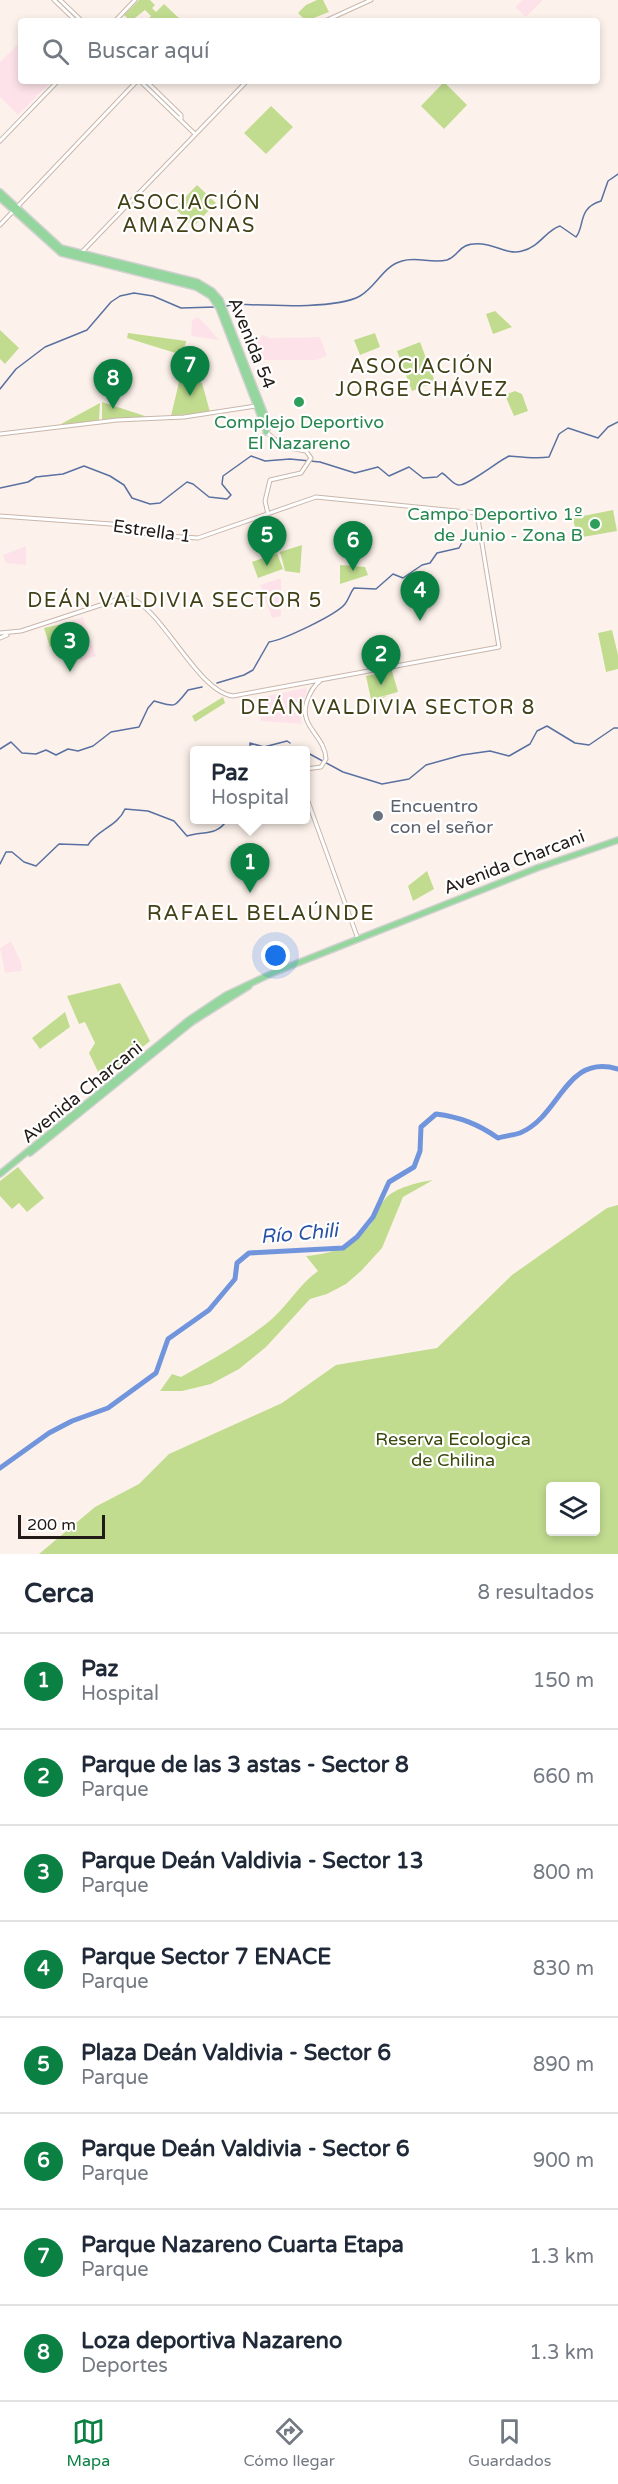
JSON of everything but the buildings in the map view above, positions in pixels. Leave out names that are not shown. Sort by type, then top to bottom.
[{"type":"main road","name":"Avenida 54","points":[[0,192],[61,253],[196,287],[208,293],[221,314],[258,405]]},
{"type":"main road","name":"Avenida 54","points":[[0,198],[59,247],[80,255],[192,281],[212,291],[220,300],[229,319],[265,429]]},
{"type":"main road","name":"Avenida Charcani","points":[[0,1174],[40,1146],[192,1022],[254,982],[537,868],[618,840]]},
{"type":"street","points":[[54,0],[73,18]]},
{"type":"street","points":[[60,0],[79,18]]},
{"type":"street","points":[[118,18],[135,0]]},
{"type":"street","points":[[332,18],[371,0]]},
{"type":"street","points":[[0,141],[55,84]]},
{"type":"street","points":[[0,225],[135,84]]},
{"type":"street","points":[[141,84],[195,134]]},
{"type":"street","points":[[149,84],[182,115],[181,119]]},
{"type":"street","points":[[80,255],[244,84]]},
{"type":"street","points":[[1,432],[117,420],[184,417],[258,405]]},
{"type":"street","points":[[265,429],[284,447],[306,451],[311,458],[301,472],[270,480],[265,501],[268,514]]},
{"type":"street","name":"Estrella 1","points":[[0,516],[111,524],[151,535],[198,538],[316,497],[477,513],[499,647],[322,680]]},
{"type":"street","points":[[0,638],[131,598],[149,613],[213,686],[225,694],[241,695],[322,680]]},
{"type":"street","points":[[0,633],[9,634]]},
{"type":"street","points":[[312,687],[322,680]]},
{"type":"street","points":[[310,768],[325,763],[325,749],[305,719],[311,682]]},
{"type":"street","points":[[303,683],[312,687]]},
{"type":"street","points":[[310,807],[358,939]]},
{"type":"shaded area","points":[[522,0],[543,0],[526,17],[515,7]]},
{"type":"shaded area","points":[[17,45],[18,84],[49,84],[18,115],[0,97],[0,62]]},
{"type":"shaded area","points":[[198,317],[219,340],[191,336],[192,320]]},
{"type":"shaded area","points":[[263,335],[270,338],[320,337],[327,356],[315,360],[253,360],[249,345]]},
{"type":"shaded area","points":[[26,546],[26,565],[6,563],[3,555]]},
{"type":"shaded area","points":[[281,578],[281,616],[272,618],[260,585]]},
{"type":"shaded area","points":[[83,617],[96,656],[81,661],[68,622]]},
{"type":"shaded area","points":[[306,688],[307,692],[299,708],[302,724],[261,721],[257,698]]},
{"type":"shaded area","points":[[11,941],[21,962],[22,971],[5,973],[0,948]]},
{"type":"green space","points":[[139,0],[150,0],[155,5],[152,8],[156,12],[164,4],[179,18],[149,18],[151,16],[145,10],[135,18],[128,18],[124,15]]},
{"type":"green space","points":[[323,0],[329,12],[314,18],[303,18],[298,13],[306,5]]},
{"type":"green space","points":[[442,84],[446,84],[467,105],[444,129],[421,106]]},
{"type":"green space","points":[[271,106],[293,127],[266,154],[244,133]]},
{"type":"green space","points":[[197,185],[216,203],[193,227],[175,208]]},
{"type":"green space","points":[[495,311],[512,327],[493,334],[486,314]]},
{"type":"green space","points":[[0,330],[19,348],[5,364],[0,359]]},
{"type":"green space","points":[[128,333],[186,342],[182,355],[127,338]]},
{"type":"green space","points":[[375,333],[380,347],[360,355],[354,340]]},
{"type":"green space","points":[[420,342],[435,382],[412,391],[397,351]]},
{"type":"green space","points":[[180,378],[202,383],[210,412],[171,416]]},
{"type":"green space","points":[[515,391],[522,394],[528,411],[514,416],[505,395]]},
{"type":"green space","points":[[102,402],[145,416],[145,417],[102,420]]},
{"type":"green space","points":[[100,403],[99,421],[62,426],[61,424]]},
{"type":"green space","name":"Campo Deportivo 1º de Junio - Zona B","points":[[613,510],[617,531],[577,538],[573,518]]},
{"type":"green space","points":[[302,545],[300,573],[285,571],[280,552]]},
{"type":"green space","points":[[277,553],[283,569],[258,578],[252,562]]},
{"type":"green space","points":[[340,565],[365,567],[368,575],[340,584]]},
{"type":"green space","points":[[62,624],[67,641],[50,647],[44,628]]},
{"type":"green space","points":[[612,630],[618,655],[618,669],[606,672],[598,633]]},
{"type":"green space","points":[[392,671],[398,692],[373,699],[387,696],[372,704],[366,676]]},
{"type":"green space","points":[[223,697],[225,703],[195,722],[192,716]]},
{"type":"green space","points":[[427,871],[434,889],[413,901],[408,886]]},
{"type":"green space","points":[[120,983],[150,1041],[102,1080],[89,1053],[95,1043],[85,1022],[79,1024],[67,996]]},
{"type":"green space","points":[[65,1012],[70,1027],[40,1049],[32,1038]]},
{"type":"green space","points":[[18,1167],[44,1198],[27,1212],[19,1203],[12,1209],[0,1196],[0,1181]]},
{"type":"green space","points":[[433,1180],[403,1197],[382,1248],[361,1271],[346,1284],[327,1294],[310,1299],[266,1347],[239,1369],[211,1384],[182,1391],[160,1391],[172,1374],[181,1377],[241,1342],[274,1317],[318,1271],[306,1256],[343,1248],[371,1224],[389,1195],[407,1186]]},
{"type":"green space","name":"Reserva Ecologica de Chilina","points":[[618,1205],[618,1554],[39,1554],[95,1507],[139,1484],[169,1454],[282,1403],[336,1365],[437,1348],[512,1275],[607,1208]]},
{"type":"waterway","points":[[224,307],[233,304],[280,306],[334,303],[360,296],[390,267],[402,261],[447,260],[463,247],[474,244],[512,252],[522,251],[534,246],[560,226],[576,237],[588,208],[601,201],[608,181],[618,174]]},
{"type":"waterway","points":[[0,389],[16,369],[45,347],[87,330],[111,302],[120,296],[134,293],[153,296],[181,308],[216,307]]},
{"type":"waterway","points":[[0,488],[28,482],[36,477],[63,474],[84,466],[110,476],[124,485],[132,498],[150,504],[160,503],[187,482],[209,497],[227,499],[231,495],[222,484],[223,476],[251,456],[265,461],[290,459],[320,462],[355,473],[378,467],[389,476],[409,467],[423,478],[437,477],[442,473],[453,483],[462,485],[509,456],[549,457],[559,434],[568,428],[598,438],[608,427],[618,422]]},
{"type":"waterway","points":[[217,683],[253,670],[269,642],[297,632],[340,609],[354,588],[376,589],[393,574],[403,578],[422,565],[430,563],[437,553],[459,548],[466,535],[475,533]]},
{"type":"waterway","points":[[0,749],[11,742],[22,753],[36,754],[46,750],[56,755],[68,749],[78,751],[93,746],[111,732],[139,727],[154,701],[174,705],[188,690],[202,687]]},
{"type":"waterway","points":[[310,754],[343,772],[382,784],[409,779],[426,765],[462,755],[490,751],[509,756],[530,744],[537,731],[547,726],[575,743],[589,745],[614,728],[618,728]]},
{"type":"waterway","points":[[268,746],[287,741],[290,743]]},
{"type":"waterway","points":[[250,746],[250,743],[260,746]]},
{"type":"waterway","points":[[0,864],[6,852],[12,852],[24,862],[36,866],[59,844],[88,845],[97,835],[118,820],[125,809],[148,811],[174,821],[187,836],[214,831],[224,824]]},
{"type":"waterway","name":"Río Chili","points":[[0,1468],[49,1433],[72,1421],[108,1408],[156,1373],[168,1339],[209,1310],[235,1279],[237,1263],[249,1253],[343,1248],[357,1237],[373,1217],[389,1182],[414,1167],[420,1151],[421,1127],[436,1114],[469,1122],[498,1138],[518,1134],[534,1125],[564,1089],[586,1070],[600,1066],[618,1069]]},
{"type":"place","name":"Parque Nazareno Cuarta Etapa","points":[[190,396]]},
{"type":"place","name":"Complejo Deportivo El Nazareno","points":[[299,402]]},
{"type":"place","name":"Loza deportiva Nazareno","points":[[113,409]]},
{"type":"place","name":"Campo Deportivo 1º de Junio - Zona B","points":[[595,524]]},
{"type":"place","name":"Plaza Deán Valdivia - Sector 6","points":[[267,566]]},
{"type":"place","name":"Parque Deán Valdivia - Sector 6","points":[[353,571]]},
{"type":"place","name":"Parque Sector 7 ENACE","points":[[420,621]]},
{"type":"place","name":"Parque Deán Valdivia - Sector 13","points":[[70,672]]},
{"type":"place","name":"Parque de las 3 astas - Sector 8","points":[[381,685]]},
{"type":"place","name":"Encuentro con el señor","points":[[378,816]]},
{"type":"place","name":"Paz","points":[[250,893]]},
{"type":"district","name":"ASOCIACIÓN AMAZONAS","points":[[189,214]]},
{"type":"district","name":"ASOCIACIÓN JORGE CHÁVEZ","points":[[422,378]]},
{"type":"district","name":"DEÁN VALDIVIA SECTOR 5","points":[[175,600]]},
{"type":"district","name":"DEÁN VALDIVIA SECTOR 8","points":[[388,707]]},
{"type":"district","name":"RAFAEL BELAÚNDE","points":[[261,913]]}]
